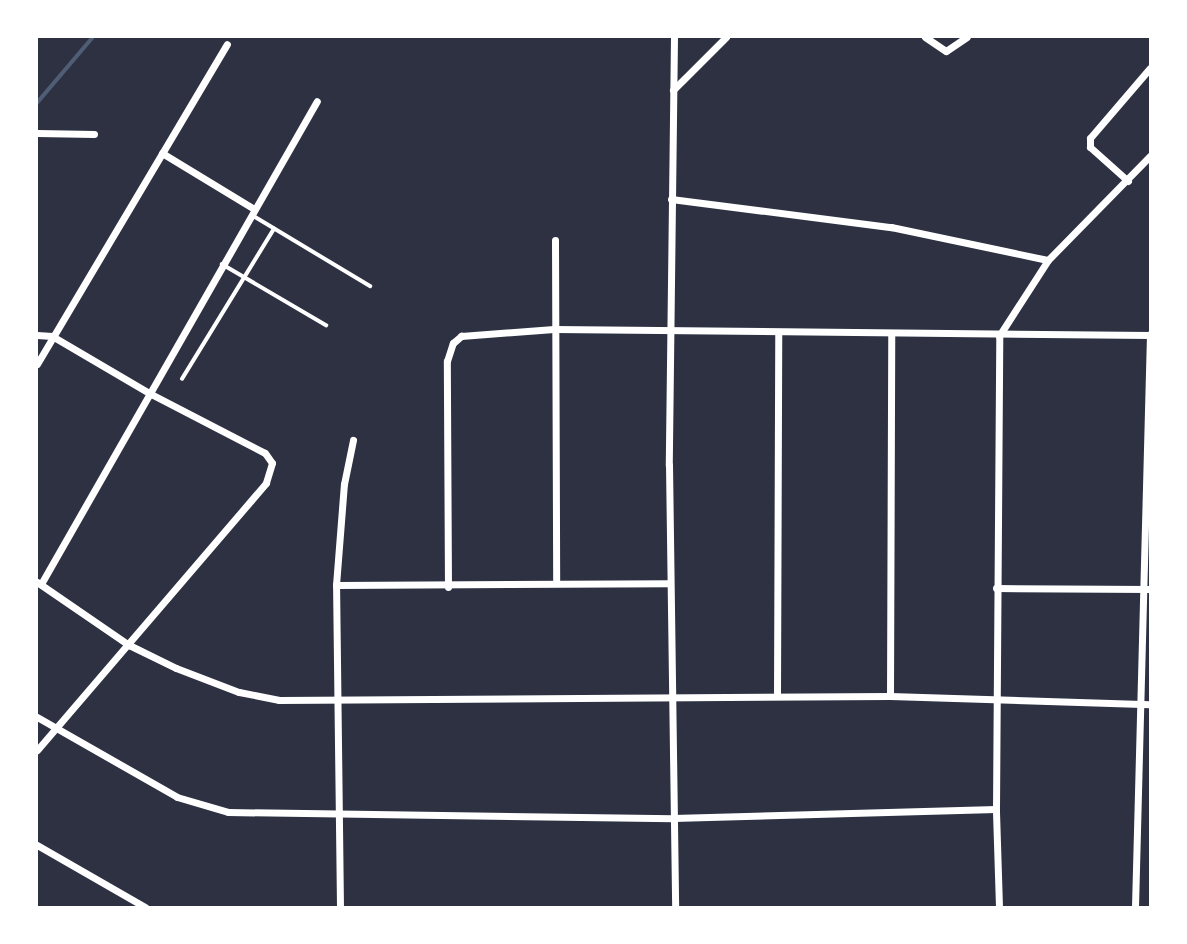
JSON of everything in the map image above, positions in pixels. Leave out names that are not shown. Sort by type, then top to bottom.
[{"type":"street","points":[[674,37],[670,329],[670,698],[675,907]]},
{"type":"street","points":[[673,90],[726,37]]},
{"type":"street","points":[[925,37],[940,49],[951,49],[967,37]]},
{"type":"street","points":[[37,364],[227,44]]},
{"type":"street","points":[[1128,181],[1090,147],[1090,138],[1150,68]]},
{"type":"street","points":[[317,102],[220,263],[150,394],[39,583],[129,645],[239,692],[279,700],[890,696],[1150,704]]},
{"type":"street","points":[[37,133],[94,134]]},
{"type":"street","points":[[162,153],[252,212]]},
{"type":"street","points":[[999,907],[996,588],[999,336],[1048,260],[1150,156]]},
{"type":"street","points":[[671,199],[891,227],[1048,260]]},
{"type":"street","points":[[555,240],[556,583]]},
{"type":"street","points":[[448,587],[447,360],[457,338],[554,329],[999,336],[1150,334],[1148,464],[1140,590],[1135,907]]},
{"type":"street","points":[[778,334],[778,696]]},
{"type":"street","points":[[890,696],[891,334]]},
{"type":"street","points":[[37,335],[52,336],[150,394],[270,458],[272,468],[266,483],[37,750]]},
{"type":"street","points":[[340,907],[341,813],[336,585],[344,484],[353,440]]},
{"type":"street","points":[[336,585],[448,587],[670,583]]},
{"type":"street","points":[[996,588],[1150,590]]},
{"type":"street","points":[[37,717],[194,802],[246,813],[673,818],[996,809]]},
{"type":"street","points":[[37,845],[145,907]]},
{"type":"lane","points":[[252,212],[274,229],[370,286]]},
{"type":"lane","points":[[182,379],[274,229]]},
{"type":"lane","points":[[220,263],[326,325]]},
{"type":"waterway","points":[[37,103],[93,37]]}]
